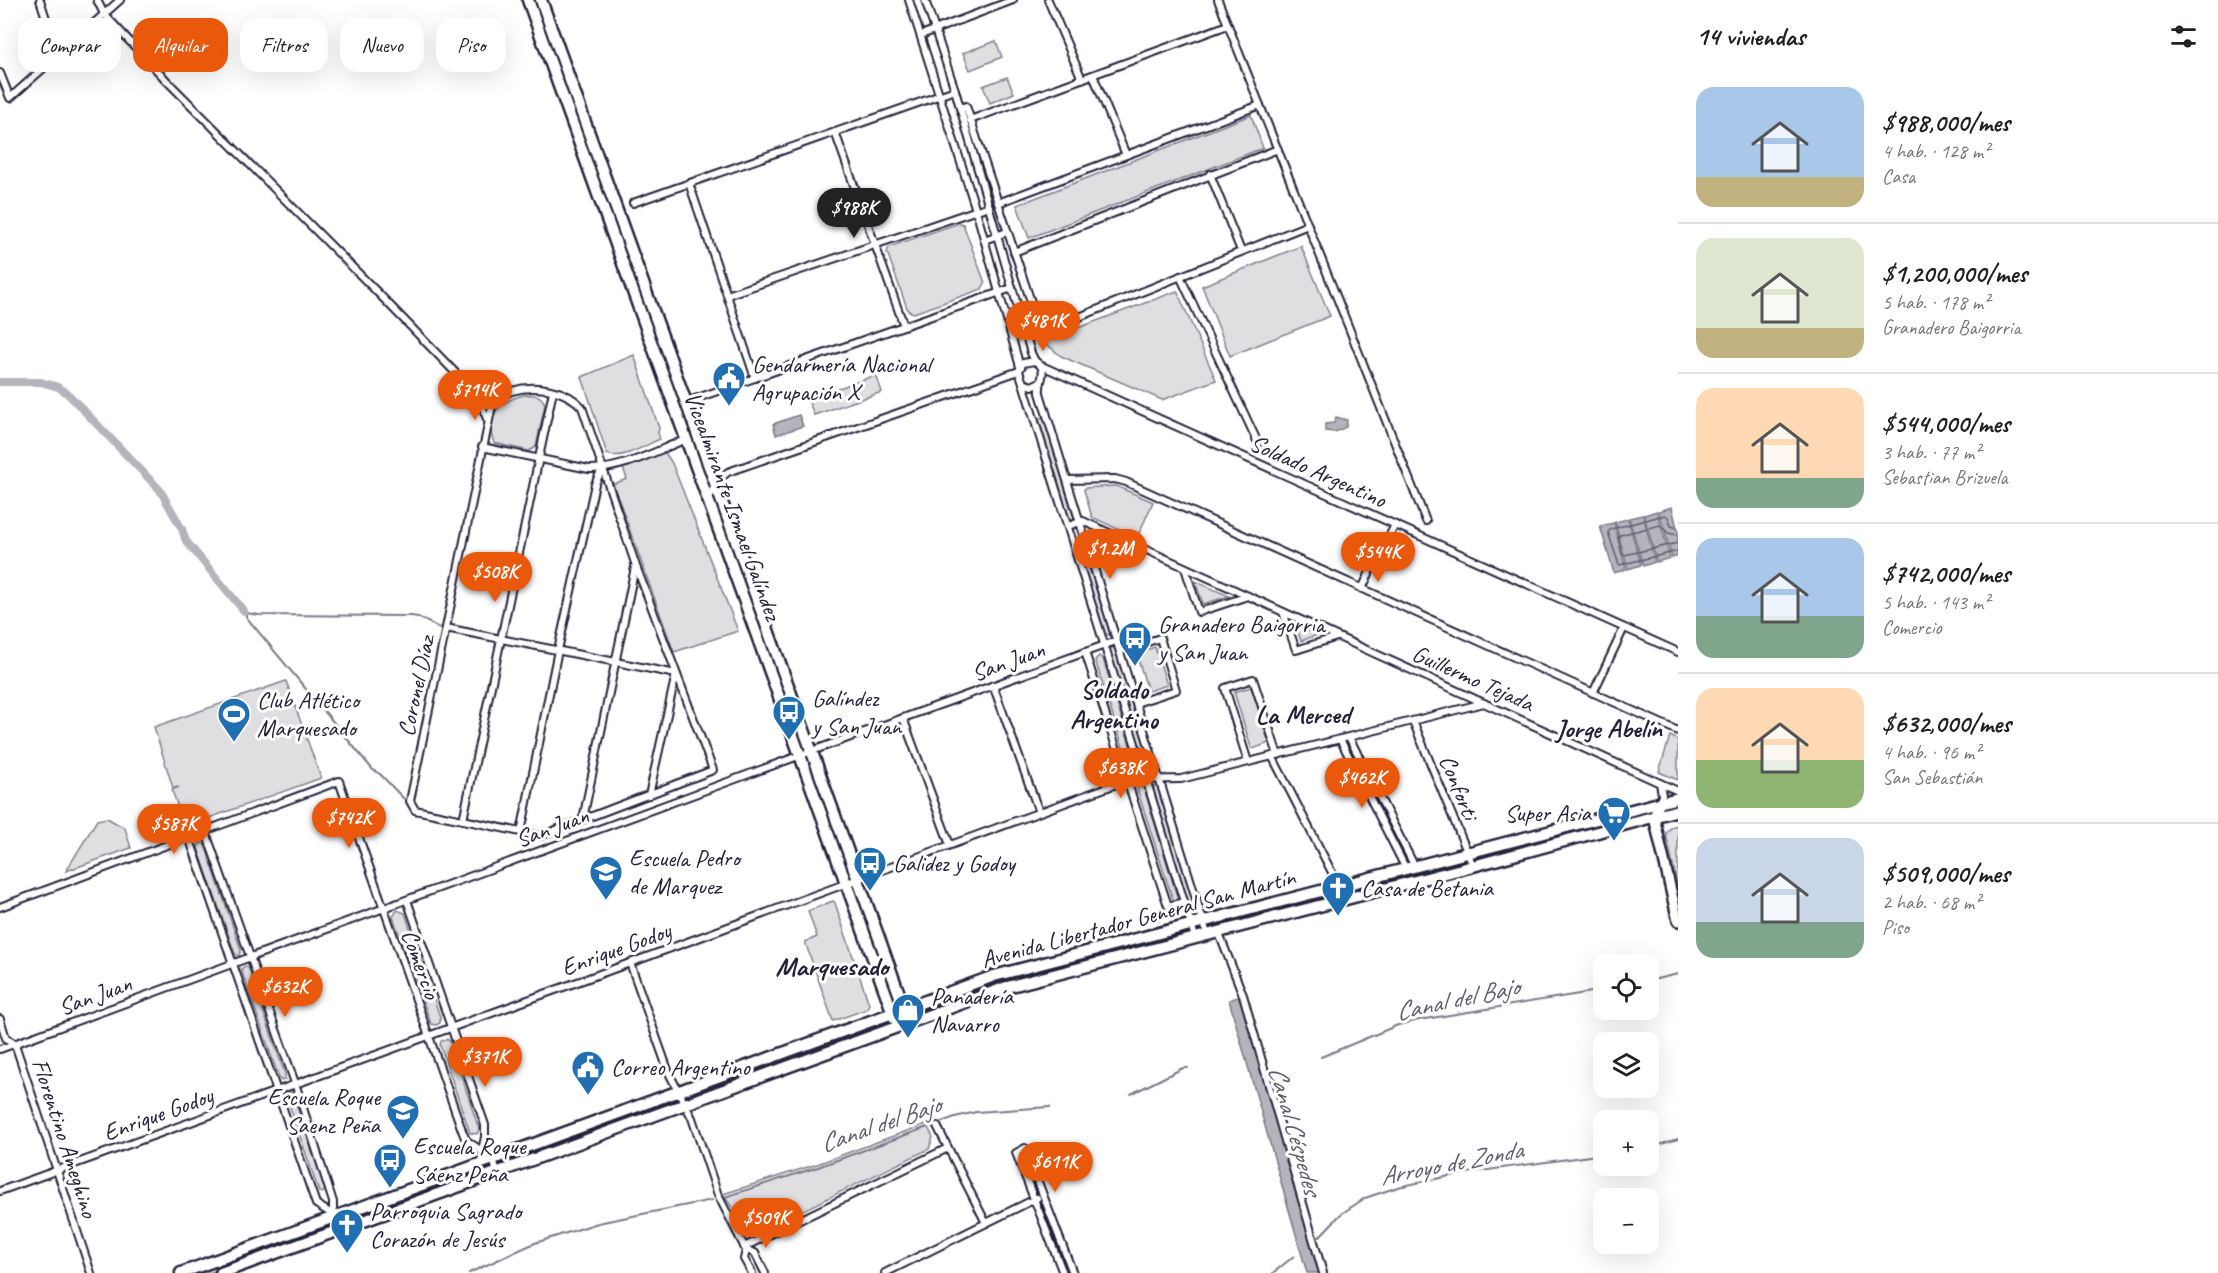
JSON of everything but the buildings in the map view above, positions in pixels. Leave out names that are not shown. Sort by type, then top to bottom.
[{"type":"main road","name":"Vicealmirante Ismael Galíndez","points":[[528,0],[898,1026]]},
{"type":"main road","name":"Vicealmirante Ismael Galíndez","points":[[541,0],[909,1022]]},
{"type":"main road","name":"Avenida Libertador General San Martín","points":[[181,1273],[904,1008],[1018,969],[1678,798]]},
{"type":"main road","points":[[1660,802],[1654,817],[1678,921]]},
{"type":"main road","name":"Avenida Libertador General San Martín","points":[[221,1273],[1007,987],[1473,866],[1678,810]]},
{"type":"main road","points":[[742,1067],[747,1081]]},
{"type":"main road","points":[[722,1075],[727,1088]]},
{"type":"street","points":[[40,0],[46,18]]},
{"type":"street","points":[[97,0],[104,14],[167,81],[478,396],[483,400],[493,401],[518,389],[536,388],[553,391],[571,397],[582,407],[636,566],[713,770],[540,836],[463,820],[499,639],[553,391]]},
{"type":"street","points":[[100,18],[120,0]]},
{"type":"street","points":[[909,0],[976,210],[1023,383],[1195,938]]},
{"type":"street","points":[[925,0],[955,90],[1027,338],[1035,361],[1042,366],[1044,375],[1040,382],[1040,393],[1203,921],[1213,933],[1243,995],[1323,1273]]},
{"type":"street","points":[[921,35],[1013,0]]},
{"type":"street","points":[[1048,0],[1082,79]]},
{"type":"street","points":[[1218,0],[1426,521]]},
{"type":"street","points":[[970,120],[1228,25]]},
{"type":"street","points":[[0,73],[10,98],[39,72]]},
{"type":"street","points":[[1093,75],[1126,155]]},
{"type":"street","points":[[633,203],[955,90]]},
{"type":"street","points":[[998,203],[1260,105]]},
{"type":"street","points":[[960,108],[966,106],[1041,332]]},
{"type":"street","points":[[835,132],[904,326]]},
{"type":"street","points":[[1014,252],[1278,149]]},
{"type":"street","points":[[1210,174],[1242,251]]},
{"type":"street","points":[[688,183],[755,378]]},
{"type":"street","points":[[727,295],[988,206]]},
{"type":"street","points":[[1027,338],[1308,225]]},
{"type":"street","points":[[984,240],[1007,232]]},
{"type":"street","points":[[1180,276],[1258,443]]},
{"type":"street","points":[[686,402],[1012,288]]},
{"type":"street","points":[[709,500],[716,483],[728,472],[1019,369],[1027,361],[1035,361]]},
{"type":"street","name":"Soldado Argentino","points":[[1042,366],[1678,652]]},
{"type":"street","points":[[1023,383],[1032,386],[1040,382]]},
{"type":"street","points":[[478,396],[487,422]]},
{"type":"street","name":"Coronel Díaz","points":[[463,820],[415,810],[410,801],[493,401]]},
{"type":"street","points":[[482,447],[590,469],[602,469],[626,463],[698,435]]},
{"type":"street","points":[[521,832],[595,484],[602,469]]},
{"type":"street","points":[[1068,480],[1114,479],[1126,483],[1678,731]]},
{"type":"street","name":"Guillermo Tejada","points":[[1080,522],[1083,521],[1678,791]]},
{"type":"street","points":[[1068,526],[1080,522]]},
{"type":"street","points":[[1362,589],[1395,525]]},
{"type":"street","points":[[583,819],[636,566]]},
{"type":"street","points":[[1185,567],[1199,612],[1248,596]]},
{"type":"street","points":[[1283,612],[1296,650],[1337,637]]},
{"type":"street","points":[[446,628],[676,674]]},
{"type":"street","points":[[1593,693],[1624,628]]},
{"type":"street","points":[[1120,651],[1160,639],[1176,690],[1136,702]]},
{"type":"street","name":"San Juan","points":[[0,1049],[1116,641]]},
{"type":"street","points":[[1085,652],[1168,906],[1184,902]]},
{"type":"street","points":[[648,795],[676,674]]},
{"type":"street","points":[[1248,762],[1225,688],[1253,679],[1275,755],[1339,886]]},
{"type":"street","points":[[993,685],[1039,812]]},
{"type":"street","name":"Enrique Godoy","points":[[0,1191],[1127,780],[1181,779],[1484,703]]},
{"type":"street","points":[[903,718],[950,845]]},
{"type":"street","name":"Conforti","points":[[1413,721],[1473,866]]},
{"type":"street","points":[[1349,737],[1410,868]]},
{"type":"street","points":[[1340,739],[1410,868]]},
{"type":"street","name":"Comercio","points":[[205,830],[339,781],[382,909],[466,1140],[493,1159]]},
{"type":"street","points":[[1660,783],[1662,795],[1660,802]]},
{"type":"street","points":[[0,907],[205,830],[295,1083],[341,1229]]},
{"type":"street","points":[[189,837],[316,1204],[336,1216]]},
{"type":"street","name":"Comercio","points":[[407,900],[485,1125],[482,1150]]},
{"type":"street","points":[[630,963],[669,1073],[699,1136],[718,1195],[745,1248],[744,1259],[752,1273]]},
{"type":"street","name":"Florentino Ameghino","points":[[0,1019],[6,1038],[15,1044],[91,1273]]},
{"type":"street","points":[[937,1126],[986,1223]]},
{"type":"street","points":[[745,1248],[948,1148]]},
{"type":"street","points":[[1063,1273],[1016,1153],[1025,1149],[1073,1273]]},
{"type":"street","points":[[493,1159],[497,1172]]},
{"type":"street","points":[[885,1273],[1043,1196]]},
{"type":"street","points":[[745,1248],[755,1252],[765,1273]]},
{"type":"shaded area","points":[[534,0],[536,0],[686,418],[683,419]]},
{"type":"shaded area","points":[[996,41],[1002,57],[970,70],[963,53]]},
{"type":"shaded area","points":[[1007,77],[1014,93],[990,103],[983,86]]},
{"type":"shaded area","points":[[1251,115],[1263,148],[1029,238],[1017,205]]},
{"type":"shaded area","points":[[959,223],[963,224],[985,283],[982,289],[914,313],[908,311],[887,252],[889,247]]},
{"type":"shaded area","points":[[1301,246],[1330,316],[1230,356],[1202,286]]},
{"type":"shaded area","points":[[1177,291],[1216,380],[1162,400],[1061,356],[1043,341]]},
{"type":"shaded area","points":[[634,355],[659,428],[660,439],[634,451],[613,456],[607,454],[582,377]]},
{"type":"shaded area","points":[[876,375],[882,392],[814,415],[808,399]]},
{"type":"shaded area","points":[[524,395],[537,395],[545,404],[536,447],[529,451],[494,443],[491,425],[496,412],[507,401]]},
{"type":"shaded area","points":[[1041,417],[1044,419],[1075,521],[1070,521],[1039,420]]},
{"type":"shaded area","points":[[664,451],[672,463],[738,631],[674,652],[613,484],[627,479],[623,468]]},
{"type":"shaded area","points":[[1116,486],[1153,502],[1137,538],[1092,517],[1085,488]]},
{"type":"shaded area","points":[[1076,526],[1110,632],[1109,635],[1105,634],[1072,529]]},
{"type":"shaded area","points":[[1195,581],[1229,596],[1203,604]]},
{"type":"shaded area","points":[[1296,626],[1317,635],[1301,641]]},
{"type":"shaded area","points":[[1112,647],[1115,649],[1152,768],[1150,770],[1146,769],[1110,651]]},
{"type":"shaded area","points":[[1155,647],[1167,685],[1148,691],[1136,653]]},
{"type":"shaded area","points":[[1099,656],[1103,659],[1134,758],[1132,763],[1127,760],[1095,660]]},
{"type":"shaded area","name":"Club Atlético Marquesado","points":[[286,681],[321,778],[195,823],[189,816],[182,819],[172,790],[179,787],[173,788],[154,727]]},
{"type":"shaded area","points":[[1251,687],[1269,743],[1253,749],[1234,692]]},
{"type":"shaded area","points":[[1670,736],[1678,740],[1678,780],[1659,772]]},
{"type":"shaded area","points":[[1139,786],[1144,788],[1177,901],[1173,900],[1137,789]]},
{"type":"shaded area","points":[[1155,786],[1158,788],[1197,913],[1195,916],[1191,915],[1153,789]]},
{"type":"shaded area","points":[[1643,812],[1644,815],[1486,858],[1482,857],[1482,854]]},
{"type":"shaded area","points":[[107,818],[125,828],[131,848],[66,871],[97,820]]},
{"type":"shaded area","points":[[1678,825],[1678,888],[1666,834],[1671,827]]},
{"type":"shaded area","points":[[202,843],[205,845],[241,950],[239,956],[235,954],[198,848]]},
{"type":"shaded area","points":[[1451,861],[1451,867],[1218,927],[1215,925],[1216,923]]},
{"type":"shaded area","points":[[858,895],[863,903],[895,994],[891,995]]},
{"type":"shaded area","points":[[833,901],[869,1004],[867,1009],[833,1021],[805,942],[817,937],[808,911]]},
{"type":"shaded area","points":[[397,910],[405,913],[440,1017],[440,1023],[436,1025],[431,1024],[393,917]]},
{"type":"shaded area","points":[[1165,937],[1166,941],[924,1013],[922,1008],[1013,977]]},
{"type":"shaded area","points":[[248,967],[285,1074],[285,1080],[281,1081],[279,1078],[241,969]]},
{"type":"shaded area","points":[[886,1021],[888,1026],[750,1076],[748,1074],[748,1071]]},
{"type":"shaded area","points":[[447,1039],[450,1041],[479,1129],[477,1134],[470,1133],[440,1045],[441,1041]]},
{"type":"shaded area","points":[[292,1092],[325,1189],[323,1193],[319,1192],[286,1095]]},
{"type":"shaded area","points":[[675,1098],[678,1100],[677,1103],[500,1164],[500,1161]]},
{"type":"shaded area","points":[[926,1124],[933,1137],[929,1149],[754,1234],[748,1232],[723,1194],[817,1164]]},
{"type":"shaded area","points":[[487,1166],[489,1171],[343,1223],[342,1219]]},
{"type":"shaded area","points":[[1043,1204],[1067,1269],[1065,1269],[1040,1205]]},
{"type":"shaded area","points":[[331,1223],[334,1228],[210,1273],[194,1273]]},
{"type":"water","points":[[799,415],[803,426],[776,435],[773,424]]},
{"type":"water","points":[[1336,417],[1347,420],[1346,427],[1335,432],[1325,431],[1325,424],[1334,423]]},
{"type":"water","points":[[1672,507],[1678,532],[1678,556],[1672,558],[1659,511]]},
{"type":"water","points":[[1657,511],[1670,558],[1657,562],[1644,515]]},
{"type":"water","points":[[1643,515],[1655,562],[1643,566],[1629,518]]},
{"type":"water","points":[[1628,519],[1641,565],[1628,569],[1615,522]]},
{"type":"water","points":[[1614,523],[1626,569],[1614,573],[1600,526]]},
{"type":"water","points":[[1241,996],[1319,1273],[1307,1273],[1229,1000]]},
{"type":"waterway","points":[[0,382],[41,382],[58,387],[67,393],[160,490],[182,529],[186,541],[244,611]]},
{"type":"waterway","points":[[244,611],[247,618],[373,770],[380,774],[404,799]]},
{"type":"waterway","points":[[246,613],[411,616],[418,617],[441,629]]},
{"type":"waterway","name":"Canal del Bajo","points":[[1659,978],[1678,974]]},
{"type":"waterway","name":"Canal del Bajo","points":[[1321,1057],[1398,1025],[1593,992]]},
{"type":"waterway","name":"Canal del Bajo","points":[[1131,1094],[1183,1068],[1188,1068]]},
{"type":"waterway","name":"Canal del Bajo","points":[[725,1197],[818,1167],[955,1117],[976,1112],[1050,1107]]},
{"type":"waterway","name":"Arroyo de Zonda","points":[[1659,1145],[1678,1139]]},
{"type":"waterway","name":"Arroyo de Zonda","points":[[1319,1237],[1341,1214],[1365,1198],[1398,1187],[1459,1174],[1593,1156]]},
{"type":"waterway","name":"Canal del Bajo","points":[[469,1273],[535,1243],[598,1223],[712,1200]]},
{"type":"waterway","points":[[1273,1273],[1294,1256]]},
{"type":"place","name":"Gendarmería Nacional Agrupación X","points":[[729,407]]},
{"type":"place","name":"Granadero Baigorria y San Juan","points":[[1135,667]]},
{"type":"place","name":"Galíndez y San Juan","points":[[789,741]]},
{"type":"place","name":"Club Atlético Marquesado","points":[[234,743]]},
{"type":"place","name":"Super Asia","points":[[1614,842]]},
{"type":"place","name":"Galidez y Godoy","points":[[870,892]]},
{"type":"place","name":"Escuela Pedro de Marquez","points":[[606,901]]},
{"type":"place","name":"Casa de Betania","points":[[1338,917]]},
{"type":"place","name":"Panadería Navarro","points":[[908,1039]]},
{"type":"place","name":"Correo Argentino","points":[[588,1096]]},
{"type":"place","name":"Escuela Roque Saenz Peña","points":[[403,1140]]},
{"type":"place","name":"Escuela Roque Sáenz Peña","points":[[390,1189]]},
{"type":"place","name":"Parroquia Sagrado Corazón de Jesús","points":[[347,1254]]},
{"type":"district","name":"Soldado Argentino","points":[[1114,704]]},
{"type":"district","name":"La Merced","points":[[1303,714]]},
{"type":"district","name":"Jorge Abelín","points":[[1609,728]]},
{"type":"district","name":"Marquesado","points":[[832,966]]},
{"type":"water label","name":"Canal Céspedes","points":[[1295,1130]]}]
